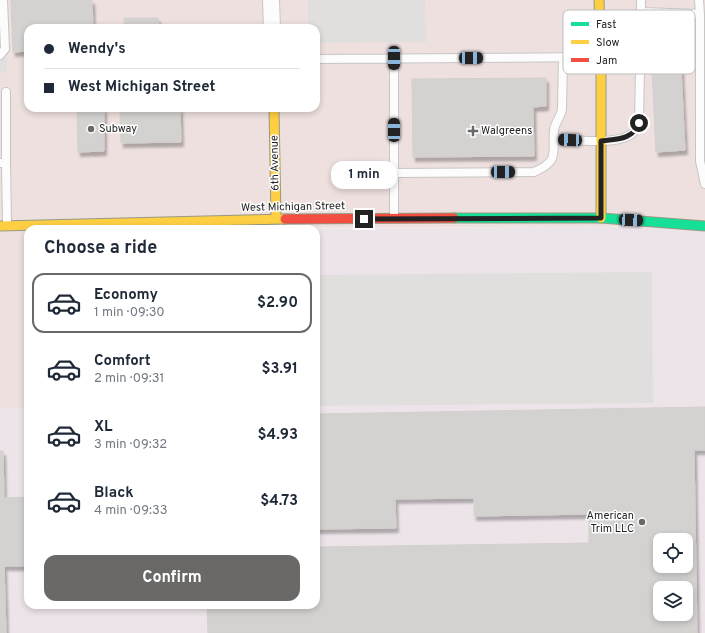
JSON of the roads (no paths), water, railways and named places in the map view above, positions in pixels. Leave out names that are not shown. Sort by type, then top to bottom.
[{"type":"main road","points":[[599,0],[599,10]]},
{"type":"main road","points":[[601,74],[601,218]]},
{"type":"main road","name":"6th Avenue","points":[[274,112],[276,219]]},
{"type":"main road","name":"West Michigan Street","points":[[43,225],[276,219],[601,218],[705,226]]},
{"type":"main road","name":"West Michigan Street","points":[[4,226],[24,225]]},
{"type":"street","points":[[271,0],[272,24]]},
{"type":"lane","points":[[699,0],[700,161],[705,184]]},
{"type":"lane","points":[[0,55],[4,49],[2,3]]},
{"type":"lane","points":[[695,14],[700,14]]},
{"type":"lane","points":[[320,58],[563,57],[561,116],[554,129],[554,154],[546,165],[534,172],[394,173]]},
{"type":"lane","points":[[394,58],[394,218]]},
{"type":"lane","points":[[554,139],[601,141],[622,138],[630,135],[637,129],[639,123],[640,74]]},
{"type":"lane","points":[[4,226],[3,163],[6,92]]},
{"type":"place","name":"Subway","points":[[91,129]]},
{"type":"place","name":"Walgreens","points":[[473,131]]},
{"type":"place","name":"American Trim LLC","points":[[642,522]]}]
